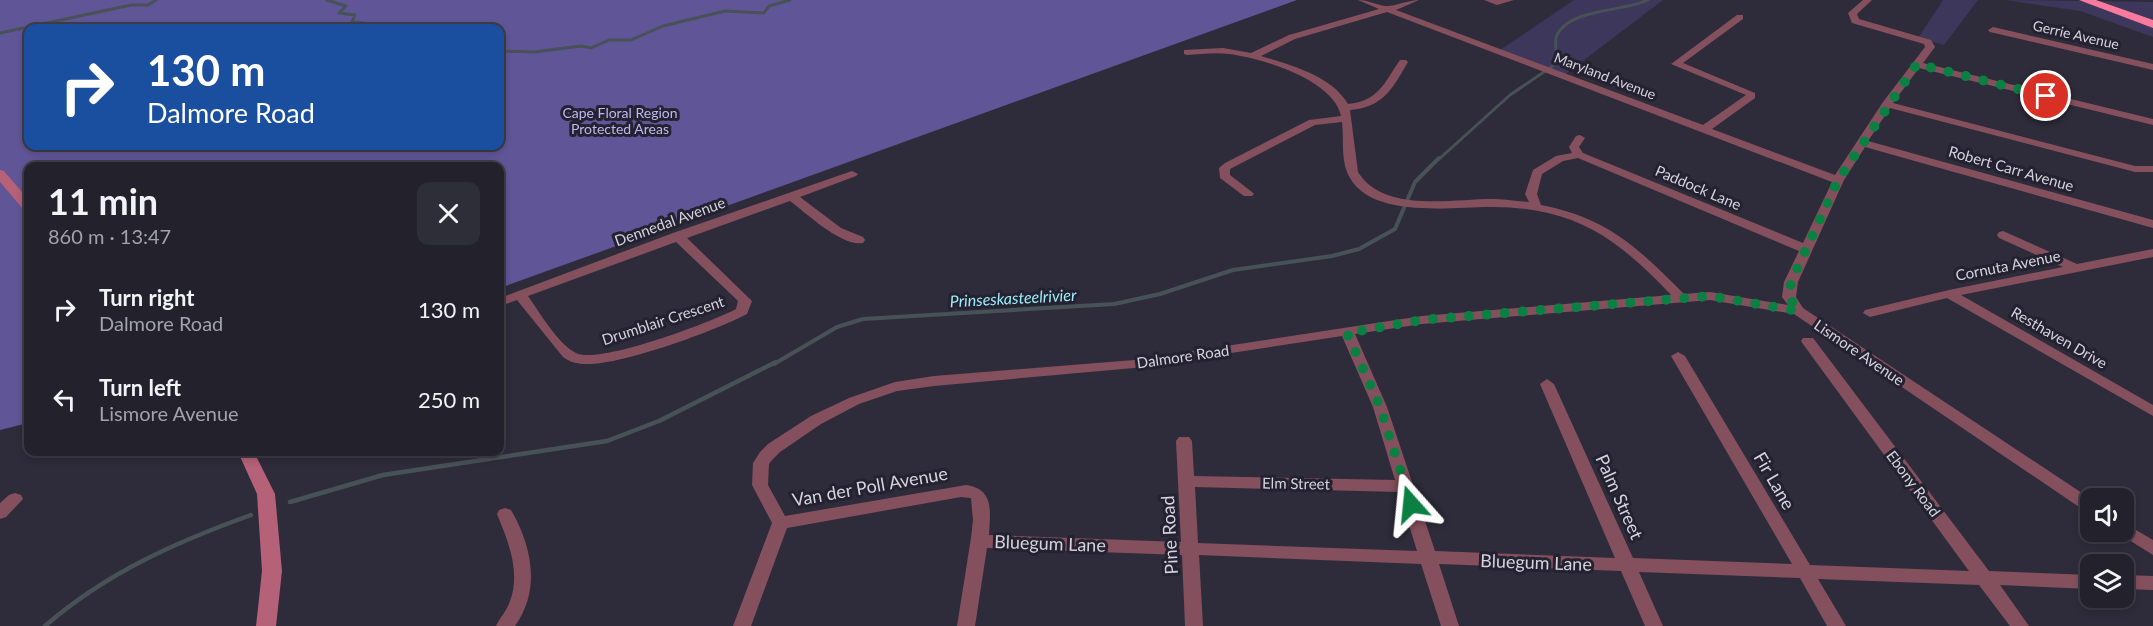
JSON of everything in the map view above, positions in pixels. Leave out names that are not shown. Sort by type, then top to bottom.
[{"type":"highway","points":[[2085,0],[2153,24]]},
{"type":"highway","points":[[2108,0],[2153,15]]},
{"type":"main road","points":[[0,174],[24,201]]},
{"type":"main road","points":[[248,456],[264,484],[266,494],[272,571],[266,626]]},
{"type":"street","name":"Maryland Avenue","points":[[1362,0],[1838,180]]},
{"type":"street","points":[[1253,56],[1273,43],[1304,31],[1390,11],[1415,0]]},
{"type":"street","points":[[1488,0],[1497,2],[1510,0]]},
{"type":"street","name":"Lismore Avenue","points":[[1868,0],[1852,13],[1855,21],[1928,42],[1930,47],[1887,104],[1838,180],[1805,249],[1788,292],[1798,311],[2080,500]]},
{"type":"street","points":[[1702,130],[1751,96],[1750,93],[1676,64],[1740,17]]},
{"type":"street","name":"Gerrie Avenue","points":[[1993,30],[2153,66]]},
{"type":"street","points":[[2055,44],[2061,34]]},
{"type":"street","points":[[1187,52],[1215,50],[1253,56],[1320,83],[1337,95],[1345,113],[1352,172],[1360,185],[1376,195],[1421,206],[1493,203],[1537,208],[1585,221],[1617,238],[1635,252],[1681,298]]},
{"type":"street","points":[[1248,194],[1224,176],[1225,168],[1313,122],[1373,103],[1382,95],[1403,62]]},
{"type":"street","points":[[1917,64],[2153,122]]},
{"type":"street","points":[[1887,104],[2135,169],[2153,168]]},
{"type":"street","points":[[1537,208],[1531,194],[1537,172],[1560,158],[1579,155],[1574,147],[1580,138]]},
{"type":"street","name":"Robert Carr Avenue","points":[[1862,143],[2153,224]]},
{"type":"street","name":"Paddock Lane","points":[[1579,155],[1805,249]]},
{"type":"street","name":"Dennedal Avenue","points":[[504,301],[852,174]]},
{"type":"street","points":[[791,196],[837,231],[859,240]]},
{"type":"street","name":"Drumblair Crescent","points":[[520,295],[567,354],[582,360],[605,359],[725,320],[742,311],[745,301],[741,296],[677,236]]},
{"type":"street","points":[[2003,236],[2077,268]]},
{"type":"street","name":"Cornuta Avenue","points":[[1870,313],[1949,294],[2153,253]]},
{"type":"street","name":"Resthaven Drive","points":[[1949,294],[2153,411]]},
{"type":"street","name":"Dalmore Road","points":[[780,523],[760,485],[761,463],[766,456],[774,448],[816,420],[884,390],[934,381],[1134,364],[1422,320],[1681,298],[1726,297],[1798,311]]},
{"type":"street","points":[[1347,333],[1380,407],[1450,626]]},
{"type":"street","name":"Ebony Road","points":[[1808,341],[2020,626]]},
{"type":"street","name":"Fir Lane","points":[[1678,356],[1837,626]]},
{"type":"street","name":"Palm Street","points":[[1547,384],[1654,626]]},
{"type":"street","name":"Pine Road","points":[[1184,441],[1194,626]]},
{"type":"street","name":"Elm Street","points":[[1186,481],[1405,486]]},
{"type":"street","name":"Van der Poll Avenue","points":[[780,523],[968,491],[979,497],[980,541],[966,626]]},
{"type":"street","points":[[0,513],[15,499]]},
{"type":"street","points":[[505,514],[515,535],[524,587],[518,608],[505,626]]},
{"type":"street","points":[[742,626],[780,523]]},
{"type":"street","points":[[2134,536],[2153,549]]},
{"type":"street","name":"Bluegum Lane","points":[[980,541],[2080,582]]},
{"type":"street","points":[[2134,582],[2153,583]]},
{"type":"shaded area","points":[[1574,0],[1663,0],[1563,76],[1497,52]]},
{"type":"shaded area","points":[[1943,0],[1978,0],[1944,45],[1918,38]]},
{"type":"shaded area","points":[[2005,0],[2153,2],[2153,37],[2080,11]]},
{"type":"green space","name":"Cape Floral Region Protected Areas","points":[[0,0],[1297,0],[504,287],[504,162],[24,162],[24,424],[0,430]]},
{"type":"waterway","points":[[42,24],[131,5],[148,5],[156,0]]},
{"type":"waterway","points":[[327,0],[346,6],[339,13],[355,15],[352,22],[372,24]]},
{"type":"waterway","points":[[504,51],[534,52],[581,46],[591,48],[609,40],[631,40],[663,26],[725,11],[764,13],[769,6],[790,0]]},
{"type":"waterway","name":"Prinseskasteelrivier","points":[[1438,160],[1510,95],[1557,63],[1556,38],[1564,26],[1585,15],[1648,0]]},
{"type":"waterway","points":[[0,33],[24,28]]},
{"type":"waterway","name":"Prinseskasteelrivier","points":[[774,364],[837,327],[863,319],[1114,304],[1160,294],[1233,270],[1332,256],[1359,249],[1395,229],[1415,182],[1439,158]]},
{"type":"waterway","name":"Prinseskasteelrivier","points":[[290,502],[383,475],[607,441],[659,421],[776,362]]},
{"type":"waterway","name":"Prinseskasteelrivier","points":[[45,626],[68,607],[117,575],[169,548],[251,515]]},
{"type":"route","points":[[1411,504],[1380,407],[1347,333],[1422,320],[1710,296],[1798,311],[1789,297],[1791,282],[1838,180],[1887,104],[1917,64],[2046,96]]}]
